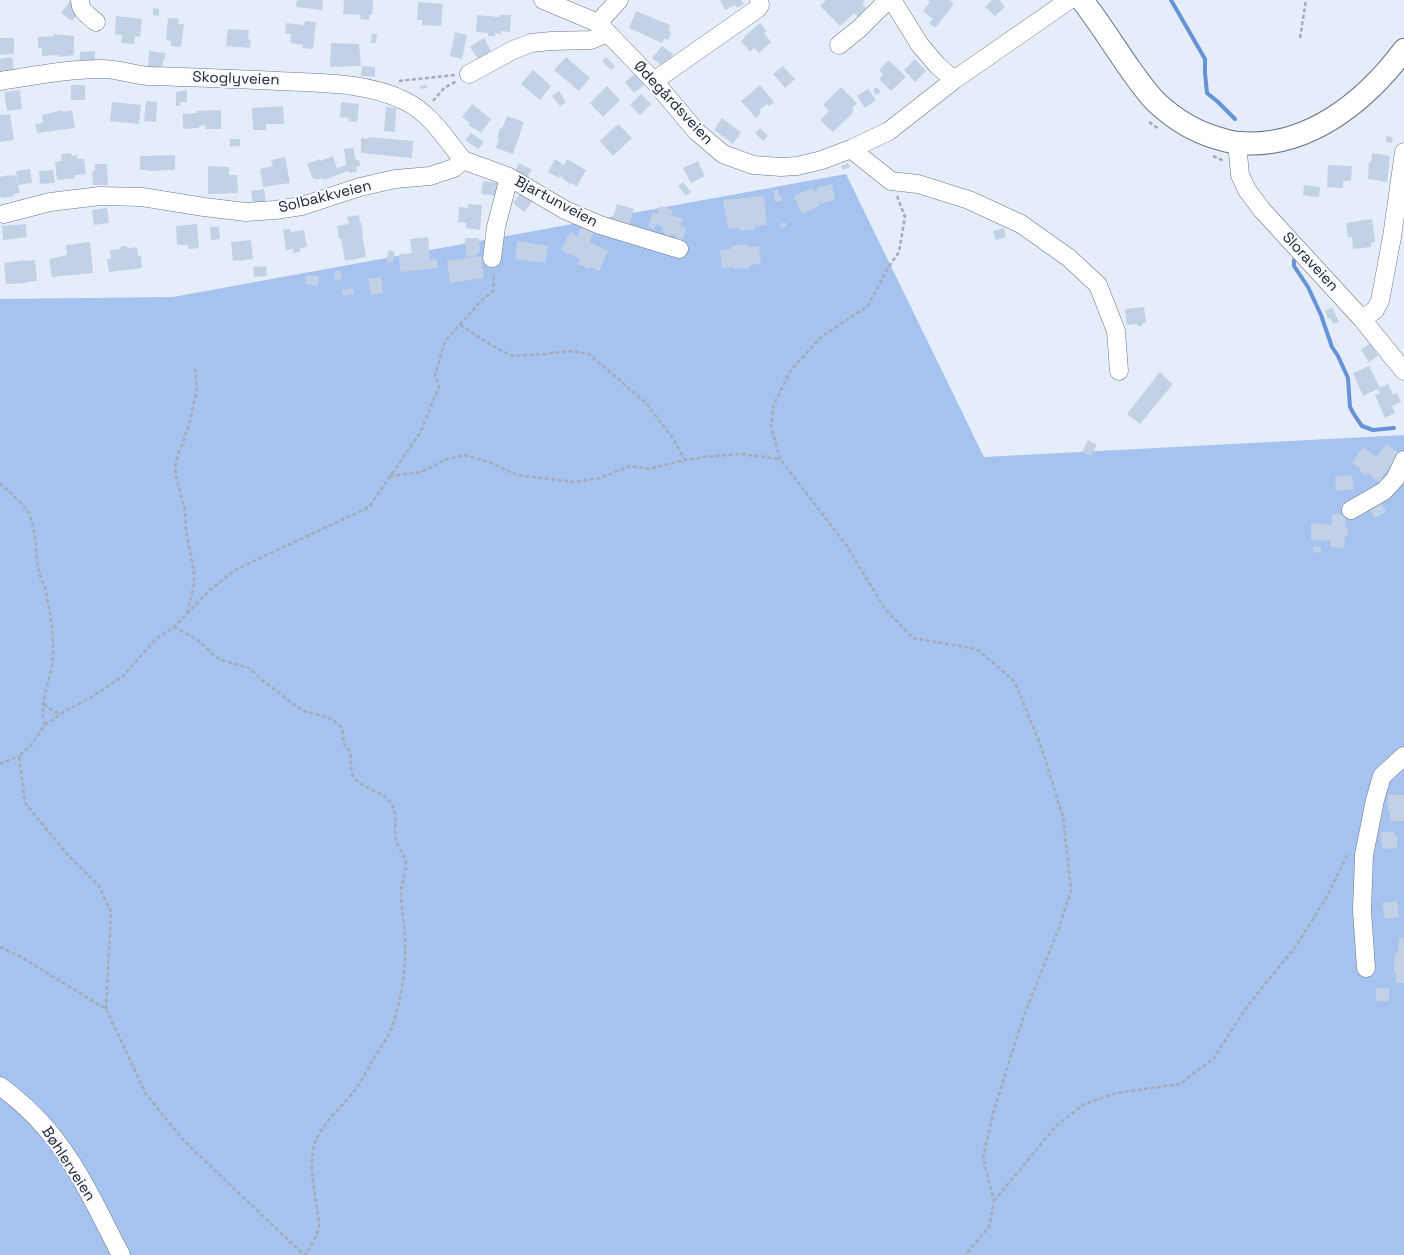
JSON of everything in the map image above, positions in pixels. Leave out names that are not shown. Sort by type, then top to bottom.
[{"type":"main road","points":[[1082,0],[1154,101],[1177,121],[1201,133],[1237,143],[1264,144],[1288,139],[1306,133],[1329,121],[1373,86],[1404,50]]},
{"type":"street","points":[[80,0],[83,12],[96,22]]},
{"type":"street","name":"Ødegårdsveien","points":[[543,0],[603,28],[654,82],[696,131],[723,154],[753,165],[765,167],[797,166],[822,160],[851,149],[889,130],[954,80],[1069,0]]},
{"type":"street","points":[[469,74],[513,50],[531,43],[591,40],[603,28],[619,0]]},
{"type":"street","points":[[654,82],[757,9],[760,5],[760,0]]},
{"type":"street","points":[[839,45],[855,33],[888,0]]},
{"type":"street","points":[[892,0],[920,45],[937,65],[954,80]]},
{"type":"street","name":"Skoglyveien","points":[[0,81],[54,73],[102,69],[145,76],[306,82],[370,88]]},
{"type":"street","points":[[370,88],[404,101],[423,113],[463,160]]},
{"type":"street","name":"Sloraveien","points":[[1237,143],[1240,175],[1247,190],[1262,210],[1362,319],[1404,371]]},
{"type":"street","points":[[851,149],[891,181],[918,184],[968,200],[1021,224],[1069,258],[1098,284],[1116,331],[1119,371]]},
{"type":"street","points":[[1362,319],[1375,310],[1380,301],[1398,241],[1404,156]]},
{"type":"street","name":"Bjartunveien","points":[[463,160],[509,177],[565,210],[600,226],[679,249]]},
{"type":"street","name":"Solbakkveien","points":[[4,214],[50,202],[100,196],[142,197],[246,212],[275,210],[302,206],[360,187],[438,174],[454,168],[463,160]]},
{"type":"street","points":[[492,258],[496,227],[509,177]]},
{"type":"street","points":[[1351,510],[1384,491],[1395,479],[1404,460]]},
{"type":"street","points":[[1366,968],[1362,912],[1364,855],[1382,776],[1404,756]]},
{"type":"street","name":"Bøhlerveien","points":[[0,1086],[34,1115],[57,1142],[86,1188],[120,1255]]},
{"type":"path","points":[[1300,38],[1306,0]]},
{"type":"path","points":[[370,88],[383,83],[469,74]]},
{"type":"path","points":[[423,113],[444,88],[469,74]]},
{"type":"path","points":[[891,181],[905,217],[899,252],[886,271],[868,306],[822,337],[791,370],[774,404],[771,427],[780,459],[847,546],[885,609],[913,638],[977,649],[1015,682],[1042,749],[1063,817],[1071,890],[1059,928],[1023,1018],[993,1113],[983,1158],[994,1201],[989,1227],[965,1255]]},
{"type":"path","points":[[0,764],[19,756],[32,744],[45,725],[123,676],[156,639],[174,627],[210,590],[237,569],[369,507],[420,433],[439,387],[435,375],[445,341],[482,300],[493,291],[492,258]]},
{"type":"path","points":[[460,325],[512,356],[571,351],[589,354],[646,402],[672,436],[685,460]]},
{"type":"path","points":[[186,615],[194,586],[194,572],[186,531],[185,512],[175,467],[190,420],[197,389],[195,368]]},
{"type":"path","points":[[390,476],[421,472],[445,460],[465,455],[491,463],[517,475],[574,482],[600,478],[630,466],[648,468],[685,460],[741,454],[780,459]]},
{"type":"path","points":[[0,483],[29,512],[36,540],[39,573],[50,611],[53,642],[52,664],[42,718],[45,725]]},
{"type":"path","points":[[19,756],[25,803],[68,855],[99,886],[111,912],[106,1009],[146,1094],[184,1141],[305,1255],[314,1242],[319,1224],[312,1168],[313,1151],[317,1138],[326,1123],[358,1086],[389,1033],[399,1004],[405,968],[401,886],[405,876],[406,861],[396,842],[397,819],[392,804],[387,798],[363,786],[353,777],[351,755],[343,741],[344,733],[342,727],[329,718],[304,711],[249,668],[216,657],[199,641],[174,627]]},
{"type":"path","points":[[44,704],[61,714]]},
{"type":"path","points":[[994,1201],[1056,1126],[1084,1104],[1116,1093],[1180,1084],[1213,1059],[1250,1004],[1296,946],[1326,898],[1352,846]]},
{"type":"path","points":[[0,947],[21,957],[106,1009]]},
{"type":"shaded area","points":[[846,174],[984,457],[1404,435],[1404,1255],[0,1255],[0,299],[173,297]]},
{"type":"building","points":[[297,0],[323,0],[322,10],[296,7]]},
{"type":"building","points":[[344,0],[373,0],[372,15],[369,15],[369,20],[360,19],[361,15],[343,14]]},
{"type":"building","points":[[720,0],[741,0],[744,4],[737,8],[735,5],[725,10]]},
{"type":"building","points":[[826,0],[863,0],[865,2],[862,4],[866,8],[858,17],[854,13],[840,26],[820,6]]},
{"type":"building","points":[[927,0],[949,0],[954,4],[935,28],[929,23],[933,19],[923,11],[930,2]]},
{"type":"building","points":[[992,0],[1001,0],[1005,7],[995,16],[985,7]]},
{"type":"building","points":[[70,1],[81,9],[72,21],[61,13]]},
{"type":"building","points":[[418,2],[443,4],[441,26],[422,25],[422,20],[417,20]]},
{"type":"building","points":[[153,8],[159,9],[159,16],[153,15]]},
{"type":"building","points":[[636,11],[670,25],[668,30],[671,32],[668,40],[664,38],[662,43],[629,28]]},
{"type":"building","points":[[477,15],[500,17],[500,15],[511,15],[510,32],[501,31],[501,34],[495,33],[495,36],[488,36],[488,33],[476,32]]},
{"type":"building","points":[[116,16],[142,19],[140,37],[135,36],[134,44],[121,43],[122,35],[115,34]]},
{"type":"building","points":[[168,18],[179,19],[178,24],[184,24],[181,47],[171,46],[171,41],[166,40]]},
{"type":"building","points":[[305,21],[316,22],[313,49],[303,48],[303,45],[290,43],[291,34],[285,33],[286,23],[304,25]]},
{"type":"building","points":[[760,23],[767,31],[764,33],[771,42],[759,53],[754,48],[750,52],[741,41]]},
{"type":"building","points":[[228,29],[249,30],[250,48],[226,46]]},
{"type":"building","points":[[455,32],[467,35],[462,59],[450,56]]},
{"type":"building","points":[[54,34],[74,36],[74,55],[59,57],[59,55],[42,56],[42,48],[38,48],[38,37],[54,36]]},
{"type":"building","points":[[372,34],[377,34],[376,43],[371,43]]},
{"type":"building","points":[[0,38],[14,38],[14,54],[0,55]]},
{"type":"building","points":[[484,38],[491,51],[478,59],[470,47]]},
{"type":"building","points":[[331,43],[359,44],[361,66],[330,67]]},
{"type":"building","points":[[662,46],[673,54],[664,67],[652,58]]},
{"type":"building","points":[[95,51],[95,65],[80,65],[80,52]]},
{"type":"building","points":[[149,51],[166,53],[161,69],[148,68]]},
{"type":"building","points":[[12,57],[14,71],[0,72],[0,59]]},
{"type":"building","points":[[566,57],[590,78],[579,91],[554,70]]},
{"type":"building","points":[[606,57],[615,66],[611,70],[602,61]]},
{"type":"building","points":[[915,59],[926,71],[915,82],[904,70]]},
{"type":"building","points":[[889,60],[906,77],[891,91],[879,79],[883,75],[879,70]]},
{"type":"building","points":[[362,66],[375,67],[375,77],[361,76]]},
{"type":"building","points":[[783,66],[795,79],[785,88],[773,74]]},
{"type":"building","points":[[533,70],[551,86],[540,100],[521,84]]},
{"type":"building","points":[[635,74],[644,85],[634,93],[625,82]]},
{"type":"building","points":[[71,85],[85,85],[85,100],[71,100]]},
{"type":"building","points":[[427,85],[427,88],[420,89],[420,86]]},
{"type":"building","points":[[760,85],[774,102],[769,106],[767,104],[763,107],[759,111],[761,113],[756,118],[741,101]]},
{"type":"building","points":[[607,86],[620,100],[603,117],[590,103]]},
{"type":"building","points":[[841,87],[857,103],[852,108],[854,110],[853,113],[833,132],[820,120],[829,111],[823,105]]},
{"type":"building","points":[[877,87],[881,92],[876,95],[873,90]]},
{"type":"building","points":[[868,89],[876,100],[865,108],[857,96]]},
{"type":"building","points":[[20,90],[22,109],[7,111],[4,92]]},
{"type":"building","points":[[187,90],[187,102],[180,102],[180,106],[176,106],[176,92]]},
{"type":"building","points":[[559,91],[566,102],[560,106],[552,96]]},
{"type":"building","points":[[641,94],[651,104],[640,115],[630,105]]},
{"type":"building","points":[[146,101],[157,102],[156,122],[144,121]]},
{"type":"building","points":[[112,102],[141,105],[139,124],[110,121]]},
{"type":"building","points":[[341,102],[359,104],[357,122],[348,121],[349,118],[340,117]]},
{"type":"building","points":[[472,104],[491,119],[481,133],[468,125],[470,123],[462,117]]},
{"type":"building","points":[[283,106],[284,124],[266,124],[266,130],[253,130],[252,108]]},
{"type":"building","points":[[386,107],[396,108],[395,132],[384,131]]},
{"type":"building","points":[[62,110],[62,112],[72,110],[75,128],[37,133],[35,124],[43,123],[42,115]]},
{"type":"building","points":[[221,110],[221,129],[206,129],[205,125],[199,126],[199,128],[183,129],[183,114],[197,113],[197,111]]},
{"type":"building","points":[[10,114],[14,140],[0,142],[0,115]]},
{"type":"building","points":[[507,116],[524,122],[513,154],[496,148],[500,128],[502,129]]},
{"type":"building","points":[[722,118],[741,132],[733,144],[714,130]]},
{"type":"building","points":[[618,124],[632,138],[613,156],[600,141]]},
{"type":"building","points":[[760,128],[768,136],[763,141],[755,133]]},
{"type":"building","points":[[471,133],[484,142],[478,149],[465,140]]},
{"type":"building","points":[[1386,136],[1393,137],[1392,143],[1386,142]]},
{"type":"building","points":[[368,137],[413,141],[412,158],[361,153],[361,138],[368,139]]},
{"type":"building","points":[[230,139],[240,139],[240,146],[230,147]]},
{"type":"building","points":[[353,148],[356,160],[359,160],[360,166],[356,167],[357,172],[349,173],[348,171],[324,180],[323,178],[313,179],[307,164],[333,156],[337,168],[346,165],[344,149]]},
{"type":"building","points":[[71,153],[72,156],[77,155],[77,159],[84,159],[86,174],[75,175],[75,178],[57,180],[55,162],[62,161],[61,154]]},
{"type":"building","points":[[1372,153],[1390,156],[1387,182],[1368,179],[1369,162],[1371,162]]},
{"type":"building","points":[[175,155],[175,170],[140,170],[140,156]]},
{"type":"building","points":[[285,157],[290,183],[263,187],[260,169],[273,166],[271,160]]},
{"type":"building","points":[[555,159],[564,165],[567,159],[586,170],[577,186],[570,184],[560,176],[559,178],[548,172]]},
{"type":"building","points":[[698,161],[705,176],[691,183],[683,168]]},
{"type":"building","points":[[519,163],[532,170],[527,177],[515,171]]},
{"type":"building","points":[[848,163],[850,167],[843,170],[841,166]]},
{"type":"building","points":[[95,164],[107,164],[108,185],[93,185],[92,171],[95,171]]},
{"type":"building","points":[[1328,165],[1352,166],[1351,181],[1343,181],[1343,188],[1327,187]]},
{"type":"building","points":[[208,166],[229,167],[229,175],[237,175],[238,193],[208,194]]},
{"type":"building","points":[[30,169],[32,183],[18,185],[20,193],[13,194],[14,196],[0,197],[0,177],[16,175],[18,183],[16,171]]},
{"type":"building","points":[[53,170],[55,183],[40,184],[39,171]]},
{"type":"building","points":[[483,181],[499,183],[497,196],[481,194]]},
{"type":"building","points":[[683,182],[691,192],[686,196],[678,186]]},
{"type":"building","points":[[832,184],[835,200],[821,204],[821,202],[818,202],[820,206],[802,214],[794,196],[812,188],[813,191],[818,190],[817,188]]},
{"type":"building","points":[[1304,185],[1320,187],[1319,197],[1303,195]]},
{"type":"building","points":[[264,189],[266,202],[253,204],[251,191]]},
{"type":"building","points":[[778,190],[779,195],[774,196],[773,191]]},
{"type":"building","points":[[521,192],[533,201],[524,212],[513,203]]},
{"type":"building","points":[[781,195],[782,201],[775,202],[774,196]]},
{"type":"building","points":[[764,196],[767,225],[755,226],[755,229],[740,231],[739,228],[728,229],[723,200]]},
{"type":"building","points":[[468,204],[482,205],[480,230],[466,228],[466,223],[458,222],[459,207],[468,208]]},
{"type":"building","points":[[617,204],[634,209],[629,226],[612,221]]},
{"type":"building","points":[[660,206],[673,210],[671,215],[683,219],[680,226],[686,228],[681,243],[675,241],[677,236],[672,234],[667,239],[664,237],[665,232],[663,232],[661,226],[656,224],[654,229],[648,227],[653,212],[658,214]]},
{"type":"building","points":[[107,208],[109,223],[94,225],[92,210]]},
{"type":"building","points":[[359,215],[360,222],[358,223],[361,222],[366,257],[345,261],[337,226],[349,224],[347,217]]},
{"type":"building","points":[[1372,219],[1375,242],[1371,243],[1371,247],[1353,249],[1352,237],[1348,237],[1346,223]]},
{"type":"building","points":[[785,222],[787,226],[781,228],[780,224]]},
{"type":"building","points":[[26,224],[27,237],[3,240],[2,226]]},
{"type":"building","points":[[197,224],[199,248],[188,249],[188,245],[177,245],[176,226]]},
{"type":"building","points":[[583,224],[595,230],[589,242],[608,251],[599,271],[578,264],[580,259],[561,250],[570,232],[577,236]]},
{"type":"building","points":[[210,227],[219,227],[220,239],[211,240]]},
{"type":"building","points":[[1004,228],[1006,237],[996,240],[993,231]]},
{"type":"building","points":[[290,229],[291,232],[304,230],[307,247],[300,248],[300,252],[293,253],[293,249],[286,250],[283,230]]},
{"type":"building","points":[[428,237],[430,260],[437,259],[438,268],[400,272],[399,254],[412,253],[410,239]]},
{"type":"building","points":[[465,238],[479,238],[479,254],[466,257]]},
{"type":"building","points":[[251,240],[253,259],[233,261],[231,242]]},
{"type":"building","points":[[517,241],[548,246],[545,263],[515,259]]},
{"type":"building","points":[[90,242],[93,273],[52,277],[49,259],[67,255],[66,245]]},
{"type":"building","points":[[748,244],[748,247],[759,246],[761,264],[749,265],[749,268],[722,268],[720,250],[731,249],[731,246]]},
{"type":"building","points":[[122,246],[129,248],[137,247],[138,256],[141,256],[142,268],[109,272],[107,259],[111,259],[110,250],[119,249]]},
{"type":"building","points":[[389,250],[395,252],[393,263],[386,261]]},
{"type":"building","points":[[481,256],[484,278],[450,283],[447,261]]},
{"type":"building","points":[[35,260],[37,281],[6,284],[4,263]]},
{"type":"building","points":[[266,266],[267,276],[254,277],[253,267]]},
{"type":"building","points":[[340,270],[342,279],[335,280],[334,272]]},
{"type":"building","points":[[306,275],[319,276],[318,286],[305,284]]},
{"type":"building","points":[[381,277],[383,293],[371,295],[368,279]]},
{"type":"building","points":[[353,288],[354,294],[343,296],[342,290]]},
{"type":"building","points":[[1144,307],[1146,323],[1142,323],[1142,326],[1137,324],[1127,325],[1125,309]]},
{"type":"building","points":[[1332,307],[1339,322],[1333,324],[1330,318],[1328,319],[1325,311]]},
{"type":"building","points":[[1370,343],[1378,356],[1369,362],[1361,350]]},
{"type":"building","points":[[1369,366],[1380,388],[1388,384],[1393,394],[1397,393],[1401,402],[1392,406],[1395,413],[1385,418],[1375,395],[1380,393],[1378,389],[1363,396],[1353,373]]},
{"type":"building","points":[[1161,372],[1173,384],[1140,424],[1127,414]]},
{"type":"building","points":[[1088,440],[1097,445],[1091,456],[1082,452]]},
{"type":"building","points":[[1386,444],[1399,453],[1379,482],[1367,473],[1366,476],[1360,471],[1361,469],[1352,463],[1363,447],[1377,457]]},
{"type":"building","points":[[1352,475],[1354,489],[1336,491],[1335,477]]},
{"type":"building","points":[[1380,501],[1386,512],[1374,518],[1369,507]]},
{"type":"building","points":[[1332,514],[1346,515],[1345,527],[1348,527],[1344,548],[1330,547],[1331,541],[1311,540],[1311,523],[1332,525]]},
{"type":"building","points":[[1313,547],[1321,547],[1321,553],[1313,552]]},
{"type":"building","points":[[1388,795],[1404,795],[1404,821],[1390,821]]},
{"type":"building","points":[[1381,832],[1394,832],[1394,836],[1397,836],[1397,848],[1382,849]]},
{"type":"building","points":[[1397,901],[1399,917],[1385,919],[1382,903]]},
{"type":"building","points":[[1399,938],[1404,938],[1404,983],[1396,983],[1396,973],[1394,973],[1395,953],[1398,953]]},
{"type":"building","points":[[1376,988],[1389,988],[1389,1001],[1376,1001]]},
{"type":"waterway","points":[[1171,0],[1205,59],[1207,93],[1235,119]]},
{"type":"waterway","points":[[1294,260],[1294,266],[1308,287],[1321,315],[1332,347],[1348,378],[1350,407],[1355,416],[1362,426],[1373,430],[1394,428]]}]
